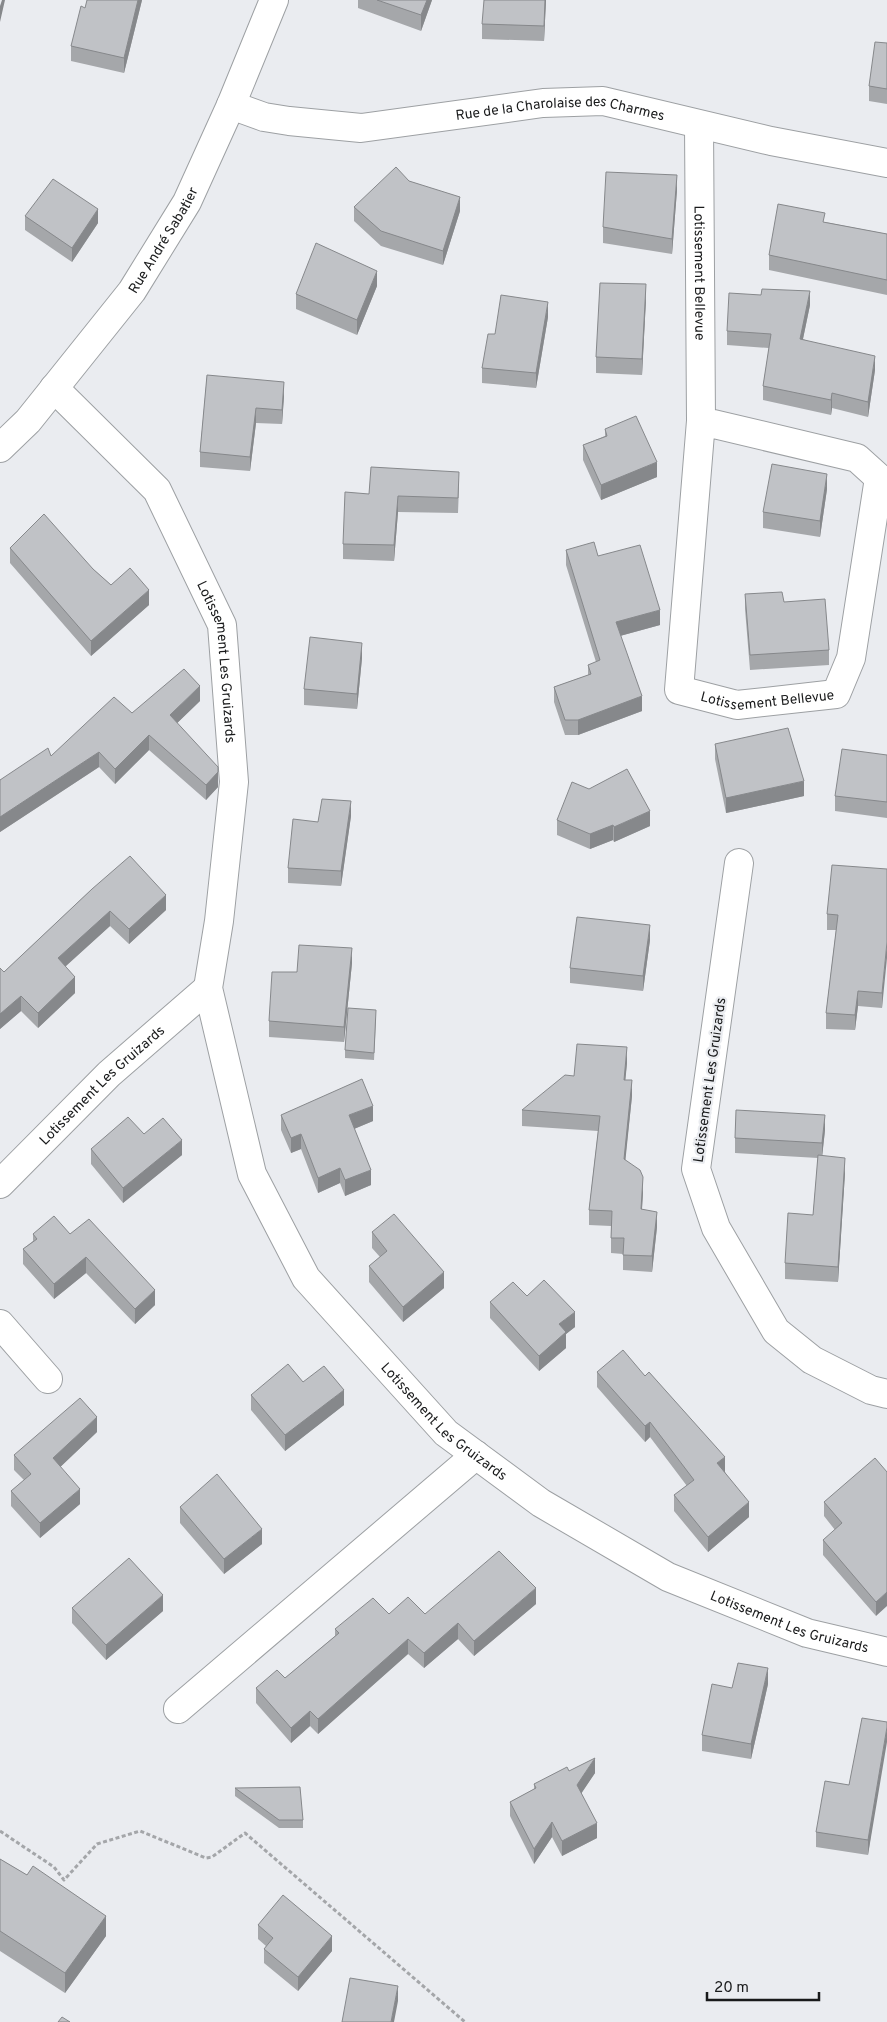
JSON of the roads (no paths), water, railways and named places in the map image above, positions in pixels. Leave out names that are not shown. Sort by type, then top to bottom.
[{"type":"street","name":"Rue André Sabatier","points":[[0,448],[28,421],[132,291],[182,210],[231,105],[274,0]]},
{"type":"street","name":"Rue de la Charolaise des Charmes","points":[[231,105],[272,118],[361,128],[543,103],[603,101],[699,125],[887,163]]},
{"type":"street","name":"Lotissement Bellevue","points":[[699,125],[701,421],[678,690],[737,705],[836,694],[851,658],[879,478],[856,458],[701,421]]},
{"type":"street","name":"Lotissement Les Gruizards","points":[[54,388],[157,490],[222,625],[234,782],[219,921],[208,988],[252,1174],[306,1278],[446,1433],[541,1503],[668,1577],[808,1633],[887,1652]]},
{"type":"street","name":"Lotissement Les Gruizards","points":[[739,863],[696,1169],[716,1228],[776,1331],[812,1360],[871,1390],[887,1394]]},
{"type":"street","name":"Lotissement Les Gruizards","points":[[0,1184],[108,1074],[208,988]]},
{"type":"street","points":[[0,1324],[48,1380]]},
{"type":"street","points":[[178,1710],[476,1455]]}]
